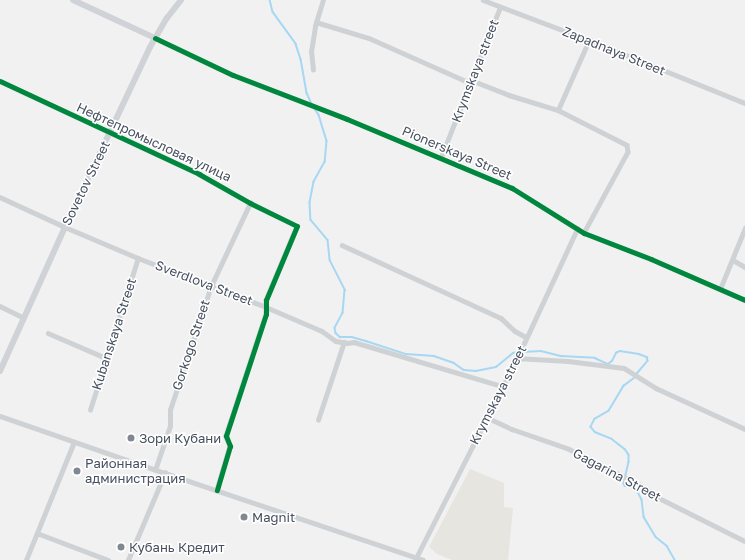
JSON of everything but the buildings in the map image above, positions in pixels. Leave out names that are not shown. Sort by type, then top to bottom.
[{"type":"main road","name":"Pionerskaya Street","points":[[73,0],[155,38]]},
{"type":"main road","name":"Sovetov Street","points":[[0,371],[65,227],[155,38],[181,0]]},
{"type":"street","points":[[313,70],[311,52],[316,22],[323,0]]},
{"type":"street","name":"Zapadnaya Street","points":[[483,0],[745,103]]},
{"type":"street","name":"Krymskaya street","points":[[441,158],[500,7]]},
{"type":"street","points":[[316,22],[369,38],[470,82],[558,110],[627,145],[629,149],[626,156],[584,233]]},
{"type":"street","name":"Pionerskaya Street","points":[[155,38],[233,75],[441,158],[525,195],[584,233],[745,300]]},
{"type":"street","points":[[558,110],[588,40]]},
{"type":"street","name":"Нефтепромысловая улица","points":[[0,81],[199,174],[250,203],[297,226],[266,300],[266,307]]},
{"type":"street","name":"Sverdlova Street","points":[[0,197],[138,258],[266,307],[322,331],[336,341],[354,342],[502,386]]},
{"type":"street","name":"Gorkogo Street","points":[[155,470],[170,426],[170,410],[211,286],[250,203]]},
{"type":"street","points":[[720,289],[745,228]]},
{"type":"street","name":"Krymskaya street","points":[[416,559],[516,358],[577,229]]},
{"type":"street","points":[[342,245],[501,318],[515,331],[526,337]]},
{"type":"street","name":"Kubanskaya Street","points":[[90,410],[138,258]]},
{"type":"street","points":[[732,260],[745,267]]},
{"type":"street","points":[[0,306],[24,317]]},
{"type":"street","points":[[217,490],[230,446],[226,436],[266,314],[266,307]]},
{"type":"street","points":[[48,333],[106,358]]},
{"type":"street","points":[[318,420],[344,342]]},
{"type":"street","points":[[516,358],[568,361],[624,368],[656,388],[745,428]]},
{"type":"street","points":[[0,416],[164,474],[217,490],[416,559],[424,560]]},
{"type":"street","name":"Gagarina Street","points":[[486,417],[512,429],[569,449],[639,484],[659,498],[745,541]]},
{"type":"street","points":[[26,560],[74,442]]},
{"type":"street","points":[[128,560],[164,474]]},
{"type":"street","points":[[37,533],[108,560]]},
{"type":"shaded area","points":[[470,469],[504,483],[504,507],[513,508],[508,560],[452,560],[437,554],[429,547]]},
{"type":"waterway","points":[[270,0],[273,12],[296,44],[301,59],[307,93],[312,104]]},
{"type":"waterway","points":[[315,109],[319,115],[327,141],[325,162],[314,182],[310,203],[311,220],[328,240],[330,260],[345,290],[343,313],[335,328],[336,333],[340,337],[352,337],[406,354],[434,356],[454,363],[464,370],[476,371],[496,367],[513,353],[518,352]]},
{"type":"waterway","points":[[522,352],[541,351],[561,356],[595,358],[608,364],[612,361],[616,353],[620,351],[639,354],[647,357],[648,361],[637,374]]},
{"type":"waterway","points":[[635,378],[624,386],[609,411],[595,419],[591,427],[595,432],[612,439],[625,449],[629,455],[629,462],[624,483],[625,486],[634,487],[637,490],[642,500],[644,517],[656,537],[667,546],[675,560]]},
{"type":"cycle path","points":[[155,38],[233,75],[347,119],[512,188],[584,233],[651,259],[745,300]]},
{"type":"cycle path","points":[[0,81],[199,174],[250,203],[297,226],[266,300],[266,314],[226,436],[230,446],[217,490]]},
{"type":"place","name":"Зори Кубани","points":[[131,438]]},
{"type":"place","name":"Районная администрация","points":[[77,471]]},
{"type":"place","name":"Magnit","points":[[244,517]]},
{"type":"place","name":"Кубань Кредит","points":[[121,547]]}]
